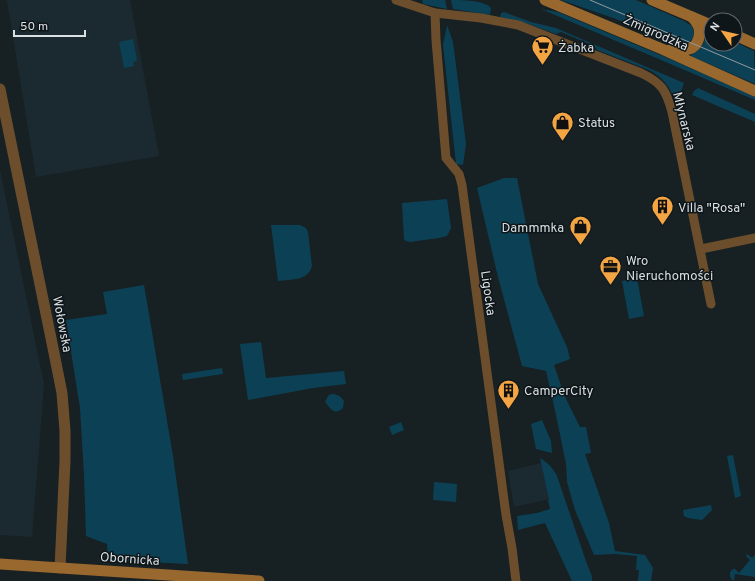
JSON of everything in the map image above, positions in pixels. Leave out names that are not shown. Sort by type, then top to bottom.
[{"type":"main road","name":"Żmigrodzka","points":[[545,0],[662,49],[755,91]]},
{"type":"main road","points":[[652,0],[703,22]]},
{"type":"main road","points":[[662,49],[681,50],[691,48],[697,42],[700,35],[700,29],[692,17]]},
{"type":"main road","points":[[743,39],[755,44]]},
{"type":"main road","name":"Obornicka","points":[[0,564],[259,581]]},
{"type":"street","name":"Młynarska","points":[[396,0],[435,13],[481,18],[518,25],[641,73],[659,84],[666,93],[672,112],[712,304]]},
{"type":"street","name":"Ligocka","points":[[435,13],[446,158],[459,174],[462,185],[516,581]]},
{"type":"street","name":"Wołowska","points":[[0,89],[62,394],[65,431],[65,461],[60,568]]},
{"type":"street","points":[[701,249],[755,238]]},
{"type":"shaded area","points":[[7,0],[130,0],[159,156],[36,177]]},
{"type":"shaded area","points":[[422,0],[445,0],[447,9],[423,4]]},
{"type":"shaded area","points":[[451,0],[483,3],[491,8],[490,15],[453,9]]},
{"type":"shaded area","points":[[561,0],[636,0],[692,26],[694,33],[693,38],[689,42],[677,44],[616,19]]},
{"type":"shaded area","points":[[541,9],[558,12],[677,62],[755,97],[755,100]]},
{"type":"shaded area","points":[[504,12],[531,22],[556,28],[684,83],[678,99],[674,99],[664,82],[649,70],[597,50],[594,46],[561,32],[556,34],[528,24],[500,17],[501,13]]},
{"type":"shaded area","points":[[447,25],[453,42],[466,144],[463,165],[456,164],[443,45]]},
{"type":"shaded area","points":[[133,39],[137,60],[133,62],[134,66],[124,68],[119,42]]},
{"type":"shaded area","points":[[703,43],[703,52],[743,52],[743,46],[754,51],[755,84],[691,56],[698,51]]},
{"type":"shaded area","points":[[698,88],[755,114],[755,122],[692,95]]},
{"type":"shaded area","points":[[0,170],[44,384],[32,537],[0,535]]},
{"type":"shaded area","points":[[504,178],[517,178],[538,284],[567,347],[570,359],[554,365],[565,397],[580,427],[586,427],[591,453],[585,454],[609,523],[615,551],[645,555],[653,568],[651,581],[638,581],[639,570],[636,570],[637,556],[615,554],[594,555],[575,510],[567,482],[566,464],[546,371],[522,366],[498,277],[477,188]]},
{"type":"shaded area","points":[[447,199],[451,228],[447,236],[410,242],[404,239],[402,203]]},
{"type":"shaded area","points":[[271,225],[300,225],[306,228],[308,232],[312,266],[310,271],[303,277],[278,281]]},
{"type":"shaded area","points":[[637,278],[644,316],[629,319],[622,281]]},
{"type":"shaded area","points":[[144,285],[173,456],[188,564],[108,560],[107,544],[86,536],[80,408],[66,320],[107,314],[103,292]]},
{"type":"shaded area","points":[[261,342],[266,378],[344,371],[346,384],[313,388],[248,400],[240,344]]},
{"type":"shaded area","points":[[222,368],[223,374],[183,380],[182,374]]},
{"type":"shaded area","points":[[331,394],[339,396],[344,401],[343,408],[333,411],[325,402]]},
{"type":"shaded area","points":[[542,420],[551,441],[552,453],[536,449],[531,424]]},
{"type":"shaded area","points":[[401,422],[404,430],[392,435],[389,427]]},
{"type":"shaded area","points":[[733,455],[741,496],[735,498],[727,456]]},
{"type":"shaded area","points":[[540,458],[550,466],[557,476],[592,576],[592,581],[572,581],[545,523],[518,530],[517,516],[537,513],[550,509]]},
{"type":"shaded area","points":[[541,463],[550,499],[514,507],[508,471]]},
{"type":"shaded area","points":[[434,482],[457,484],[456,502],[433,500]]},
{"type":"shaded area","points":[[711,505],[712,510],[702,520],[684,516],[683,510]]},
{"type":"shaded area","points":[[747,554],[752,558],[755,555],[755,577],[735,574],[734,580],[732,580],[730,572],[735,569],[739,573],[750,560],[746,556]]},
{"type":"tram line","points":[[590,0],[755,70]]},
{"type":"place","name":"Żabka","points":[[543,66]]},
{"type":"place","name":"Status","points":[[562,142]]},
{"type":"place","name":"Villa \"Rosa\"","points":[[663,226]]},
{"type":"place","name":"Dammmka","points":[[580,246]]},
{"type":"place","name":"Wro Nieruchomości","points":[[610,286]]},
{"type":"place","name":"CamperCity","points":[[509,410]]}]
